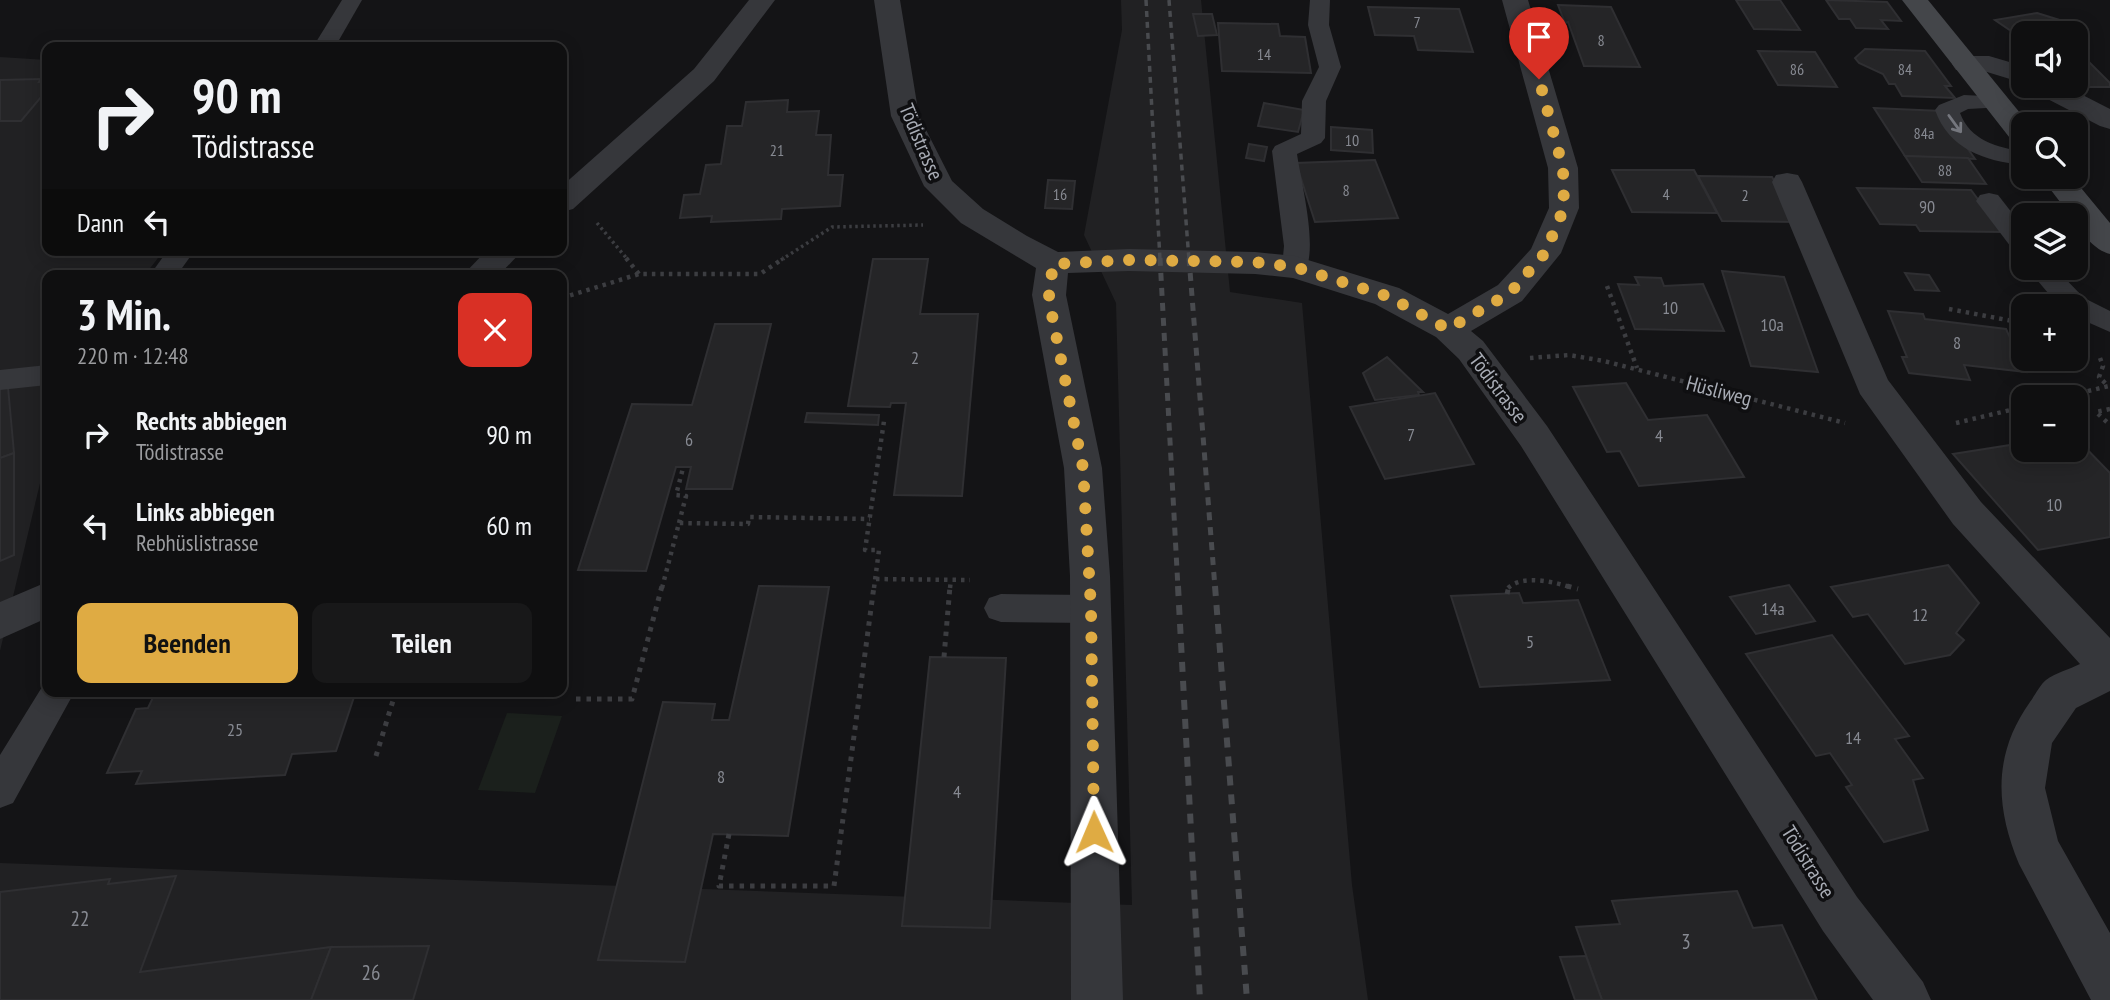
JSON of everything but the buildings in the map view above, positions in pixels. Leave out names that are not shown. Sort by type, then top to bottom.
[{"type":"main road","points":[[1915,0],[2011,121]]},
{"type":"main road","points":[[2066,189],[2110,244]]},
{"type":"street","points":[[567,198],[704,75],[762,0]]},
{"type":"street","name":"Tödistrasse","points":[[887,0],[905,116],[939,186],[972,216],[1053,264],[1129,260],[1255,262],[1295,267],[1387,296],[1448,329],[1483,365],[1534,436],[1840,914],[1905,1000]]},
{"type":"street","points":[[1448,329],[1510,293],[1545,253],[1564,208],[1563,168],[1515,0]]},
{"type":"street","points":[[1966,64],[1989,64],[2011,71]]},
{"type":"street","points":[[2067,98],[2110,120]]},
{"type":"street","points":[[1787,182],[1873,384],[1967,513],[2110,669],[2061,694],[2031,737],[2022,788],[2036,848],[2110,983]]},
{"type":"street","points":[[484,270],[500,256]]},
{"type":"street","points":[[1053,264],[1049,295],[1083,468],[1091,608],[1097,1000]]},
{"type":"street","points":[[0,621],[42,602]]},
{"type":"lane","points":[[327,42],[352,0]]},
{"type":"lane","points":[[1295,267],[1297,246],[1284,151],[1312,138],[1314,101],[1330,67],[1321,36],[1317,8],[1320,0]]},
{"type":"lane","points":[[1996,102],[1964,102],[1947,110],[1948,117],[1969,144],[2011,157]]},
{"type":"lane","points":[[1990,201],[2011,229]]},
{"type":"lane","points":[[167,270],[177,256]]},
{"type":"lane","points":[[2051,280],[2074,306],[2110,322]]},
{"type":"lane","points":[[0,380],[42,376]]},
{"type":"lane","points":[[1001,608],[1091,608]]},
{"type":"lane","points":[[0,790],[54,697]]},
{"type":"path","points":[[567,198],[639,274]]},
{"type":"path","points":[[567,296],[639,274],[760,274],[832,226],[925,225]]},
{"type":"path","points":[[1607,286],[1637,369]]},
{"type":"path","points":[[1949,309],[2011,321]]},
{"type":"path","points":[[2095,353],[2103,366],[2099,377],[2109,386]]},
{"type":"path","name":"Hüsliweg","points":[[1530,359],[1569,355],[1637,369],[1842,422],[1908,435],[2011,410]]},
{"type":"path","points":[[2088,391],[2109,386]]},
{"type":"path","points":[[2110,409],[2096,412],[2110,425]]},
{"type":"path","points":[[729,834],[719,886],[834,886],[879,550],[865,550],[884,421]]},
{"type":"path","points":[[576,699],[632,699],[687,496],[676,495],[683,468]]},
{"type":"path","points":[[679,523],[748,524],[749,517],[870,519]]},
{"type":"path","points":[[944,657],[951,580]]},
{"type":"path","points":[[1507,594],[1509,585],[1518,582],[1551,581],[1583,591]]},
{"type":"path","points":[[376,756],[394,697]]},
{"type":"shaded area","points":[[1121,0],[1201,0],[1230,292],[1302,303],[1352,885],[1368,1000],[0,1000],[0,863],[1132,905],[1116,303],[1084,235],[1122,30]]},
{"type":"shaded area","points":[[0,57],[42,60],[42,256],[159,256],[149,270],[42,270],[42,475],[0,651]]},
{"type":"shaded area","points":[[507,713],[562,716],[535,793],[478,790]]},
{"type":"railway","points":[[1146,0],[1160,260]]},
{"type":"railway","points":[[1169,0],[1189,260]]},
{"type":"railway","points":[[1160,258],[1178,588]]},
{"type":"railway","points":[[1189,258],[1215,588]]},
{"type":"railway","points":[[1178,586],[1200,1000]]},
{"type":"railway","points":[[1215,586],[1247,1000]]},
{"type":"route","points":[[1094,832],[1091,608],[1083,468],[1049,295],[1053,264],[1129,260],[1255,262],[1295,267],[1387,296],[1448,329],[1510,293],[1545,253],[1564,208],[1563,168],[1539,79]]}]
